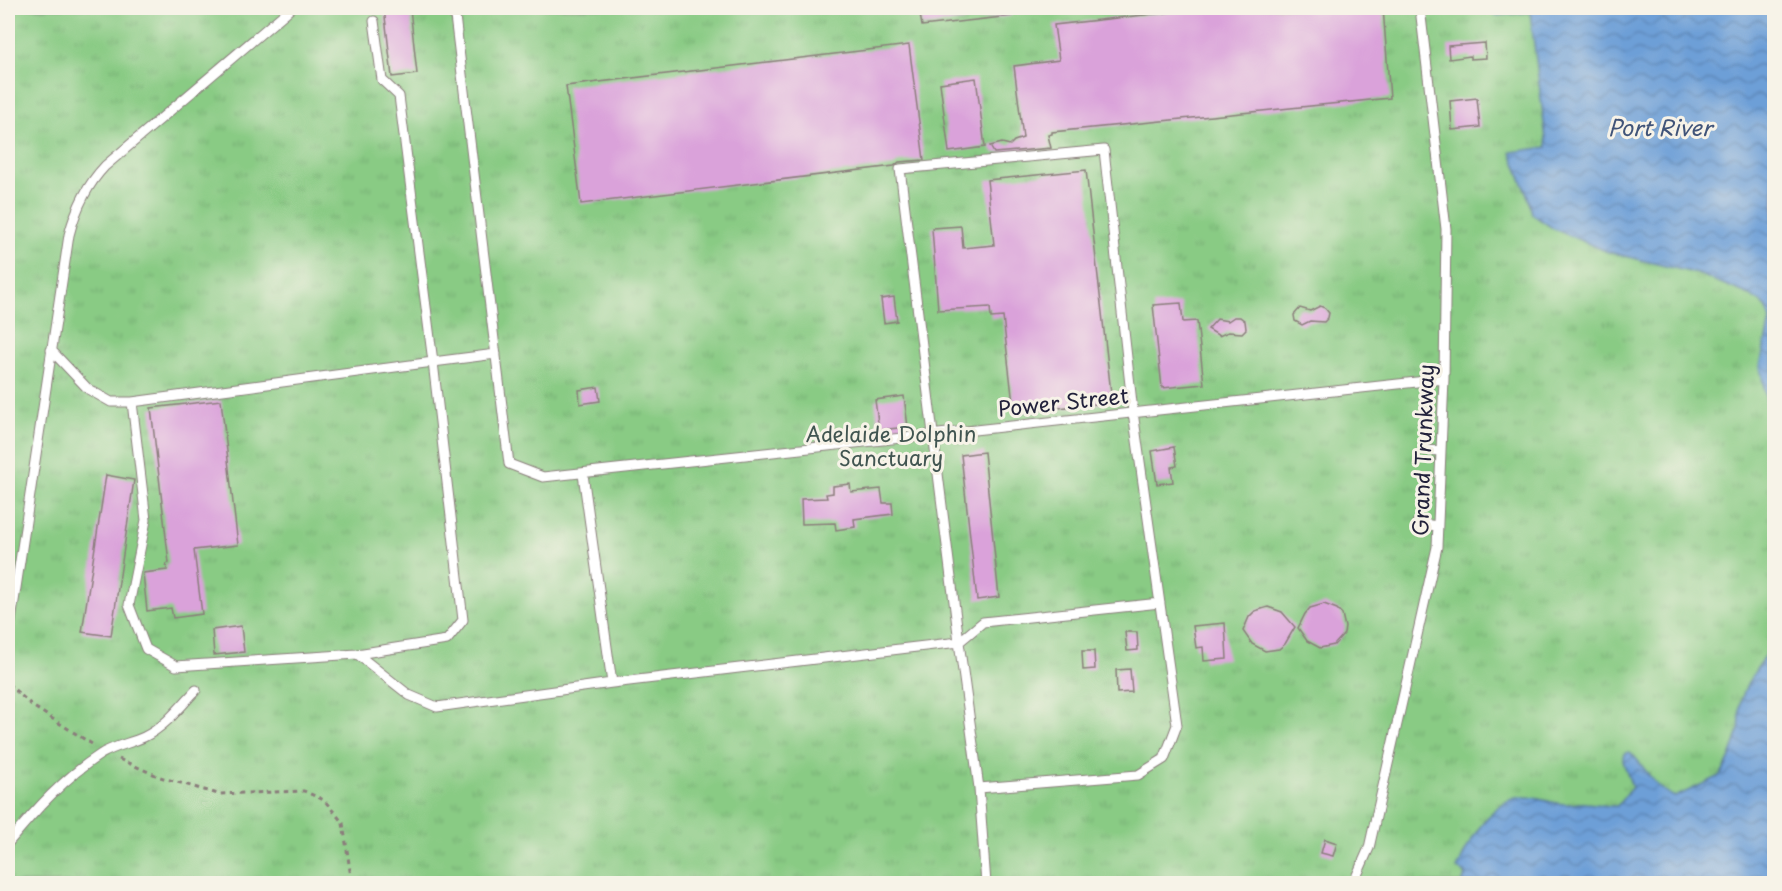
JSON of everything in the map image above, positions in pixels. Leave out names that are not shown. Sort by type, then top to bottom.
[{"type":"lane","points":[[8,642],[69,235],[76,210],[88,186],[115,157],[291,8]]},
{"type":"lane","points":[[51,350],[88,389],[111,402],[132,402],[496,354],[454,8]]},
{"type":"lane","name":"Grand Trunkway","points":[[1353,884],[1369,848],[1437,547],[1444,379],[1446,229],[1420,8]]},
{"type":"lane","points":[[132,402],[146,520],[129,605],[146,649],[176,666],[357,654],[447,640],[463,620],[399,96],[382,80],[374,21]]},
{"type":"lane","points":[[979,788],[1137,775],[1164,759],[1177,725],[1132,412],[1104,150],[900,169],[979,788],[986,884]]},
{"type":"lane","name":"Power Street","points":[[496,354],[509,464],[543,477],[1444,379]]},
{"type":"lane","points":[[1424,450],[1440,451]]},
{"type":"lane","points":[[583,474],[612,683]]},
{"type":"lane","points":[[1417,523],[1437,526]]},
{"type":"lane","points":[[357,654],[409,695],[437,707],[612,683],[959,642],[983,622],[1160,603]]},
{"type":"lane","points":[[8,843],[36,808],[68,777],[104,752],[147,736],[169,719],[196,690]]},
{"type":"path","points":[[8,684],[34,707],[104,752],[160,777],[218,794],[304,791],[324,800],[343,823],[352,884]]},
{"type":"green space","name":"Adelaide Dolphin Sanctuary","points":[[8,8],[1774,8],[1774,883],[8,883]]},
{"type":"water","name":"Port River","points":[[1491,8],[1774,8],[1774,442],[1760,366],[1770,321],[1767,308],[1762,303],[1750,295],[1698,274],[1608,252],[1554,229],[1532,214],[1511,152],[1547,147],[1530,12],[1495,16]]},
{"type":"water","points":[[1774,640],[1774,883],[1462,883],[1466,873],[1457,869],[1475,835],[1492,813],[1502,804],[1513,799],[1530,797],[1561,804],[1617,806],[1632,787],[1623,761],[1625,753],[1630,752],[1655,783],[1675,797],[1718,777],[1736,742],[1740,726],[1740,705],[1744,692]]},
{"type":"building","points":[[384,8],[410,8],[417,74],[392,77]]},
{"type":"building","points":[[919,8],[1010,8],[1011,16],[922,26]]},
{"type":"building","points":[[1207,8],[1383,8],[1390,98],[1052,132],[1048,135],[1051,148],[994,153],[990,146],[1002,143],[1010,145],[1023,138],[1014,66],[1059,60],[1054,25]]},
{"type":"building","points":[[1485,43],[1486,58],[1470,59],[1470,56],[1449,59],[1448,46]]},
{"type":"building","points":[[909,45],[924,160],[899,162],[894,166],[581,204],[566,86]]},
{"type":"building","points":[[976,78],[985,147],[949,152],[940,83]]},
{"type":"building","points":[[1477,98],[1480,127],[1452,130],[1450,101]]},
{"type":"building","points":[[1086,170],[1112,402],[1014,413],[1003,317],[991,318],[990,307],[938,310],[932,228],[961,226],[963,248],[994,245],[987,180]]},
{"type":"building","points":[[894,297],[897,321],[884,323],[881,299]]},
{"type":"building","points":[[1181,303],[1183,322],[1197,321],[1204,384],[1162,388],[1153,305]]},
{"type":"building","points":[[1320,306],[1329,313],[1324,322],[1310,321],[1302,325],[1295,321],[1294,315],[1300,308],[1310,311]]},
{"type":"building","points":[[1234,317],[1240,317],[1245,321],[1246,329],[1242,333],[1228,332],[1219,336],[1208,329],[1217,319],[1228,321]]},
{"type":"building","points":[[598,387],[600,401],[580,404],[579,390]]},
{"type":"building","points":[[904,396],[908,427],[879,430],[875,400]]},
{"type":"building","points":[[221,400],[238,545],[194,550],[202,614],[173,618],[171,608],[147,611],[143,573],[167,570],[166,564],[169,563],[151,408]]},
{"type":"building","points":[[1174,447],[1177,466],[1171,467],[1173,482],[1157,484],[1152,451]]},
{"type":"building","points":[[984,452],[999,597],[977,600],[961,455]]},
{"type":"building","points":[[106,475],[134,480],[111,636],[82,632]]},
{"type":"building","points":[[850,484],[851,492],[881,489],[883,503],[892,503],[893,514],[854,519],[855,527],[836,530],[835,523],[802,524],[801,499],[827,498],[826,494],[833,493],[833,486]]},
{"type":"building","points":[[1324,604],[1337,609],[1342,614],[1345,627],[1344,634],[1334,645],[1320,648],[1307,641],[1298,628],[1310,608]]},
{"type":"building","points":[[1268,607],[1282,612],[1295,627],[1285,644],[1279,649],[1265,651],[1252,644],[1243,631],[1249,617],[1255,611]]},
{"type":"building","points":[[1225,623],[1227,659],[1204,661],[1203,647],[1196,648],[1193,626]]},
{"type":"building","points":[[241,626],[244,652],[214,655],[212,630]]},
{"type":"building","points":[[1125,632],[1137,632],[1138,650],[1127,651]]},
{"type":"building","points":[[1082,651],[1094,651],[1095,669],[1083,670]]},
{"type":"building","points":[[1130,669],[1132,692],[1117,693],[1116,670]]},
{"type":"building","points":[[1325,839],[1337,843],[1333,856],[1321,853]]}]
